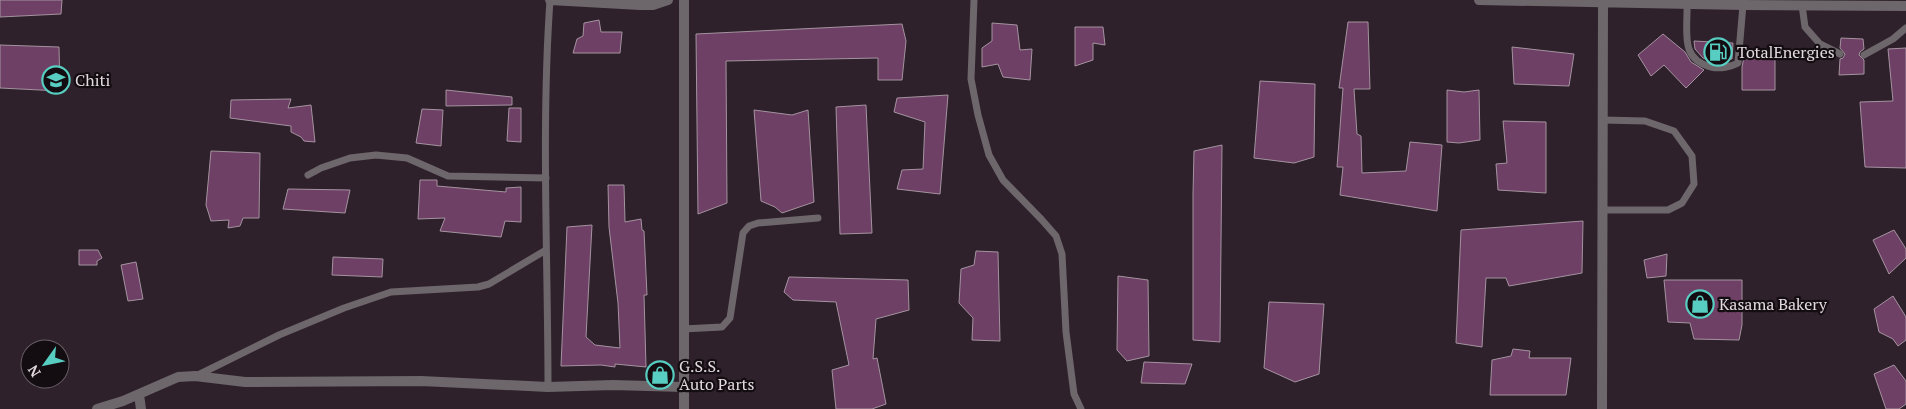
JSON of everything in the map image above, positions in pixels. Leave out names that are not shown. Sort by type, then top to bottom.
[{"type":"street","points":[[550,0],[653,5],[668,0]]},
{"type":"street","points":[[684,0],[684,409]]},
{"type":"street","points":[[1478,0],[1906,6]]},
{"type":"street","points":[[1602,409],[1603,2]]},
{"type":"street","points":[[96,409],[107,407],[139,395],[178,377],[195,376],[245,382],[421,381],[548,387],[612,384],[683,387]]},
{"type":"street","points":[[139,395],[141,409]]},
{"type":"lane","points":[[548,387],[546,57],[550,0]]},
{"type":"lane","points":[[974,0],[971,78],[978,115],[989,155],[1003,180],[1056,236],[1062,254],[1066,332],[1074,394],[1081,409]]},
{"type":"lane","points":[[1687,4],[1688,49],[1694,59],[1713,67],[1732,67],[1738,63],[1743,5]]},
{"type":"lane","points":[[1802,5],[1805,27],[1820,44],[1840,54]]},
{"type":"lane","points":[[1864,55],[1893,39],[1906,28]]},
{"type":"lane","points":[[1602,120],[1646,121],[1674,130],[1692,156],[1694,184],[1682,203],[1668,210],[1602,210]]},
{"type":"lane","points":[[308,175],[321,168],[350,158],[376,155],[407,158],[448,176],[546,178]]},
{"type":"lane","points":[[683,329],[722,327],[730,318],[743,233],[749,226],[758,223],[818,218]]},
{"type":"lane","points":[[195,376],[279,334],[344,308],[391,292],[483,286],[546,250]]},
{"type":"building","points":[[0,0],[62,0],[61,14],[0,17]]},
{"type":"building","points":[[599,20],[601,32],[622,32],[620,53],[573,53],[577,39],[583,36],[584,23]]},
{"type":"building","points":[[1348,22],[1368,22],[1370,89],[1354,89],[1357,134],[1361,136],[1362,173],[1406,171],[1410,142],[1442,145],[1437,211],[1340,195],[1343,167],[1337,167],[1343,88],[1339,88]]},
{"type":"building","points":[[992,23],[1017,25],[1020,50],[1032,49],[1030,80],[1003,77],[998,64],[982,67],[982,48],[992,41]]},
{"type":"building","points":[[902,24],[906,41],[902,80],[878,80],[878,58],[726,61],[727,203],[698,214],[696,34]]},
{"type":"building","points":[[1075,27],[1103,27],[1105,45],[1093,43],[1093,60],[1075,66]]},
{"type":"building","points":[[1663,34],[1685,52],[1691,62],[1704,70],[1686,88],[1664,65],[1651,76],[1638,55]]},
{"type":"building","points":[[1841,38],[1863,39],[1864,49],[1859,55],[1864,60],[1864,74],[1839,75],[1840,59],[1845,54],[1840,48]]},
{"type":"building","points":[[1694,41],[1733,43],[1732,59],[1717,58],[1713,62],[1703,58],[1695,49]]},
{"type":"building","points":[[0,45],[59,47],[60,91],[0,88]]},
{"type":"building","points":[[1512,47],[1574,54],[1569,86],[1514,84]]},
{"type":"building","points":[[1906,48],[1906,168],[1865,167],[1860,102],[1893,101],[1888,49]]},
{"type":"building","points":[[1744,57],[1775,57],[1775,90],[1742,90]]},
{"type":"building","points":[[1260,81],[1315,84],[1314,157],[1294,163],[1254,158]]},
{"type":"building","points":[[446,90],[512,97],[512,105],[446,106]]},
{"type":"building","points":[[1447,90],[1464,92],[1479,90],[1480,140],[1459,143],[1447,142]]},
{"type":"building","points":[[948,95],[940,194],[897,189],[902,170],[923,169],[925,122],[894,112],[897,98]]},
{"type":"building","points":[[291,99],[288,108],[311,105],[315,142],[304,141],[301,137],[291,132],[291,126],[230,118],[231,100]]},
{"type":"building","points":[[866,105],[872,233],[840,234],[836,107]]},
{"type":"building","points":[[509,108],[521,108],[521,142],[507,141]]},
{"type":"building","points":[[422,109],[443,110],[441,146],[416,143]]},
{"type":"building","points":[[754,110],[792,115],[808,110],[814,202],[782,213],[775,207],[761,201]]},
{"type":"building","points":[[1503,121],[1546,122],[1546,193],[1498,190],[1496,164],[1507,163]]},
{"type":"building","points":[[1222,145],[1220,342],[1193,340],[1194,151]]},
{"type":"building","points":[[211,151],[260,153],[259,218],[243,218],[240,226],[228,228],[229,220],[211,221],[206,205]]},
{"type":"building","points":[[420,180],[437,180],[437,186],[506,192],[506,188],[521,187],[521,222],[505,221],[501,237],[440,231],[445,218],[418,219]]},
{"type":"building","points":[[608,185],[624,185],[625,222],[641,219],[642,230],[644,231],[647,295],[644,295],[646,367],[615,364],[615,367],[601,365],[561,366],[567,227],[592,225],[586,337],[595,345],[620,348],[618,303],[609,227]]},
{"type":"building","points":[[288,189],[350,190],[345,213],[283,209]]},
{"type":"building","points":[[1583,221],[1582,273],[1509,286],[1506,278],[1486,278],[1482,347],[1456,343],[1461,230]]},
{"type":"building","points":[[1894,230],[1906,249],[1906,258],[1889,274],[1873,240]]},
{"type":"building","points":[[79,250],[98,250],[102,258],[97,261],[97,265],[79,265]]},
{"type":"building","points":[[976,251],[998,252],[1000,341],[972,340],[973,318],[959,303],[961,269],[974,265]]},
{"type":"building","points":[[1667,254],[1666,276],[1647,278],[1644,260]]},
{"type":"building","points":[[333,257],[383,259],[382,277],[332,275]]},
{"type":"building","points":[[136,262],[143,299],[128,301],[121,265]]},
{"type":"building","points":[[1118,276],[1148,280],[1149,356],[1127,361],[1117,350]]},
{"type":"building","points":[[789,277],[908,280],[909,310],[876,319],[873,359],[877,358],[886,404],[872,409],[836,409],[832,370],[849,365],[836,302],[793,300],[784,292]]},
{"type":"building","points":[[1664,280],[1742,280],[1742,325],[1739,340],[1694,339],[1690,323],[1668,322]]},
{"type":"building","points":[[1893,296],[1906,317],[1906,340],[1898,346],[1893,339],[1879,332],[1874,309]]},
{"type":"building","points":[[1269,302],[1324,304],[1319,374],[1295,382],[1264,368]]},
{"type":"building","points":[[1513,349],[1530,351],[1529,358],[1571,358],[1566,395],[1490,395],[1492,360],[1511,356]]},
{"type":"building","points":[[1144,362],[1192,364],[1185,384],[1141,383]]},
{"type":"building","points":[[1894,365],[1906,381],[1906,404],[1899,409],[1886,409],[1874,374]]},
{"type":"place","name":"TotalEnergies","points":[[1718,52]]},
{"type":"place","name":"Chiti","points":[[56,80]]},
{"type":"place","name":"Kasama Bakery","points":[[1700,304]]},
{"type":"place","name":"G.S.S. Auto Parts","points":[[660,375]]}]
